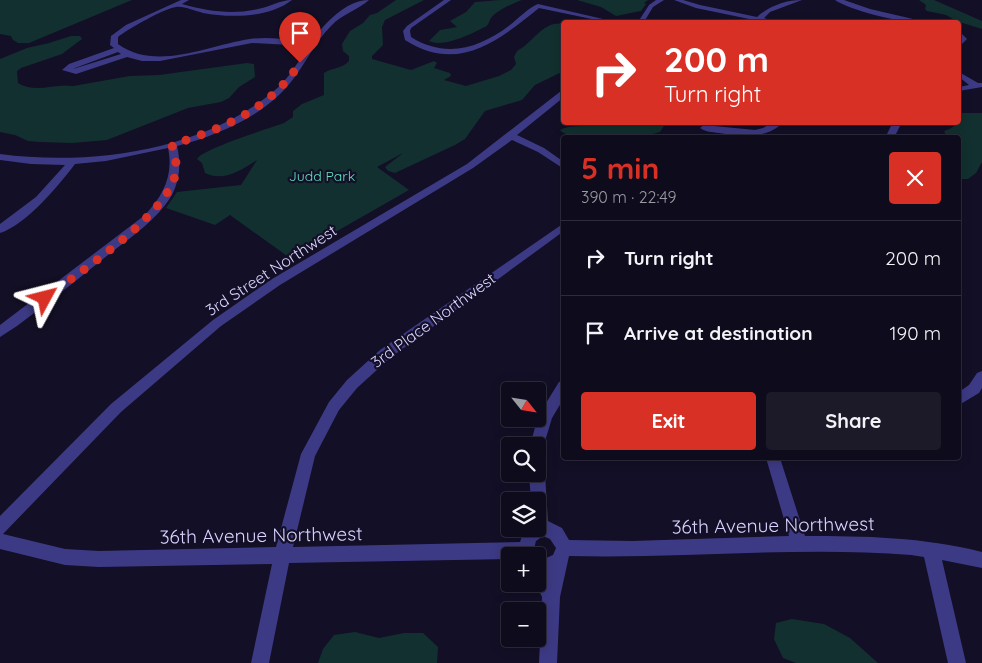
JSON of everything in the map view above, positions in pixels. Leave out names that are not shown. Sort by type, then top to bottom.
[{"type":"street","points":[[186,0],[122,30],[113,41],[118,49],[127,54],[145,58],[168,59],[251,41],[314,44]]},
{"type":"street","points":[[175,4],[205,13],[228,14],[261,10],[288,0]]},
{"type":"street","points":[[0,157],[32,162],[72,161],[134,154],[172,145],[224,126],[268,100],[289,79],[334,20],[366,0]]},
{"type":"street","points":[[448,0],[414,22],[406,31],[408,38],[426,47],[454,52],[473,52],[494,41],[538,6],[604,20]]},
{"type":"street","points":[[643,20],[651,6],[661,0]]},
{"type":"street","points":[[677,0],[753,20]]},
{"type":"street","points":[[758,20],[768,11],[799,0]]},
{"type":"street","points":[[838,0],[868,12],[912,20]]},
{"type":"street","points":[[118,49],[66,70],[76,72],[127,54]]},
{"type":"street","points":[[961,75],[979,86]]},
{"type":"street","points":[[961,89],[979,86]]},
{"type":"street","name":"3rd Street Northwest","points":[[0,527],[116,408],[217,323],[276,282],[447,181],[511,136],[561,95]]},
{"type":"street","points":[[704,129],[760,132],[770,130],[776,125]]},
{"type":"street","points":[[511,136],[541,150],[561,164]]},
{"type":"street","points":[[1,330],[116,243],[162,202],[176,173],[176,158],[172,145]]},
{"type":"street","points":[[0,230],[40,200],[56,184],[72,161]]},
{"type":"street","name":"3rd Place Northwest","points":[[260,663],[283,556],[308,454],[334,406],[352,384],[385,354],[561,228]]},
{"type":"street","points":[[961,398],[974,389],[982,377]]},
{"type":"street","points":[[539,437],[545,416],[561,391]]},
{"type":"street","points":[[774,460],[800,543]]},
{"type":"street","points":[[546,528],[551,529],[559,536],[561,555],[551,597],[548,663]]},
{"type":"street","name":"36th Avenue Northwest","points":[[0,541],[77,558],[501,553]]},
{"type":"street","name":"36th Avenue Northwest","points":[[546,567],[561,555],[608,550],[800,543],[899,545],[931,549],[982,560]]},
{"type":"street","points":[[931,549],[957,663]]},
{"type":"street","points":[[546,586],[551,597]]},
{"type":"green space","points":[[0,0],[132,0],[29,43],[18,43],[11,36],[0,34]]},
{"type":"green space","name":"Judd Park","points":[[396,0],[424,0],[385,20],[382,27],[383,45],[372,56],[372,59],[411,70],[434,61],[437,63],[434,68],[450,73],[451,76],[444,80],[466,86],[499,76],[511,70],[516,64],[514,57],[517,51],[544,28],[550,25],[561,24],[561,72],[535,85],[522,100],[485,111],[465,139],[455,145],[395,173],[388,171],[385,167],[403,153],[377,167],[409,190],[290,258],[230,215],[215,225],[166,208],[177,192],[241,185],[257,160],[232,174],[219,176],[205,173],[202,163],[197,159],[223,145],[284,123],[293,117],[293,111],[302,104],[324,95],[324,73],[349,61],[349,56],[343,51],[342,44],[350,31],[363,23],[370,15],[377,13]]},
{"type":"green space","points":[[522,0],[497,12],[486,26],[472,33],[442,43],[429,41],[440,30],[457,27],[450,21],[466,12],[475,2]]},
{"type":"green space","points":[[577,0],[648,0],[644,3],[646,4],[641,11],[616,16],[601,7]]},
{"type":"green space","points":[[919,0],[934,0],[982,21],[982,29],[961,23],[961,20],[954,20],[946,15],[927,11],[925,9],[926,5]]},
{"type":"green space","points":[[71,36],[80,36],[82,39],[62,54],[21,68],[17,71],[18,83],[32,88],[73,86],[130,76],[159,75],[247,63],[254,64],[255,77],[239,87],[229,98],[221,102],[188,108],[107,140],[73,143],[39,142],[28,141],[15,135],[0,132],[0,59],[27,48]]},
{"type":"green space","points":[[961,113],[982,113],[982,162],[976,173],[968,179],[961,179],[961,135],[946,135],[944,131],[955,125],[961,125]]},
{"type":"green space","points":[[587,125],[665,125],[660,132],[644,135],[571,135],[560,130]]},
{"type":"green space","points":[[792,619],[824,624],[850,638],[878,663],[796,663],[783,658],[774,639],[776,623]]},
{"type":"green space","points":[[355,632],[379,638],[404,633],[423,633],[438,647],[437,663],[318,663],[323,649],[334,635]]},
{"type":"route","points":[[45,298],[128,234],[162,202],[176,173],[176,158],[172,145],[224,126],[254,109],[276,93],[300,63]]}]
